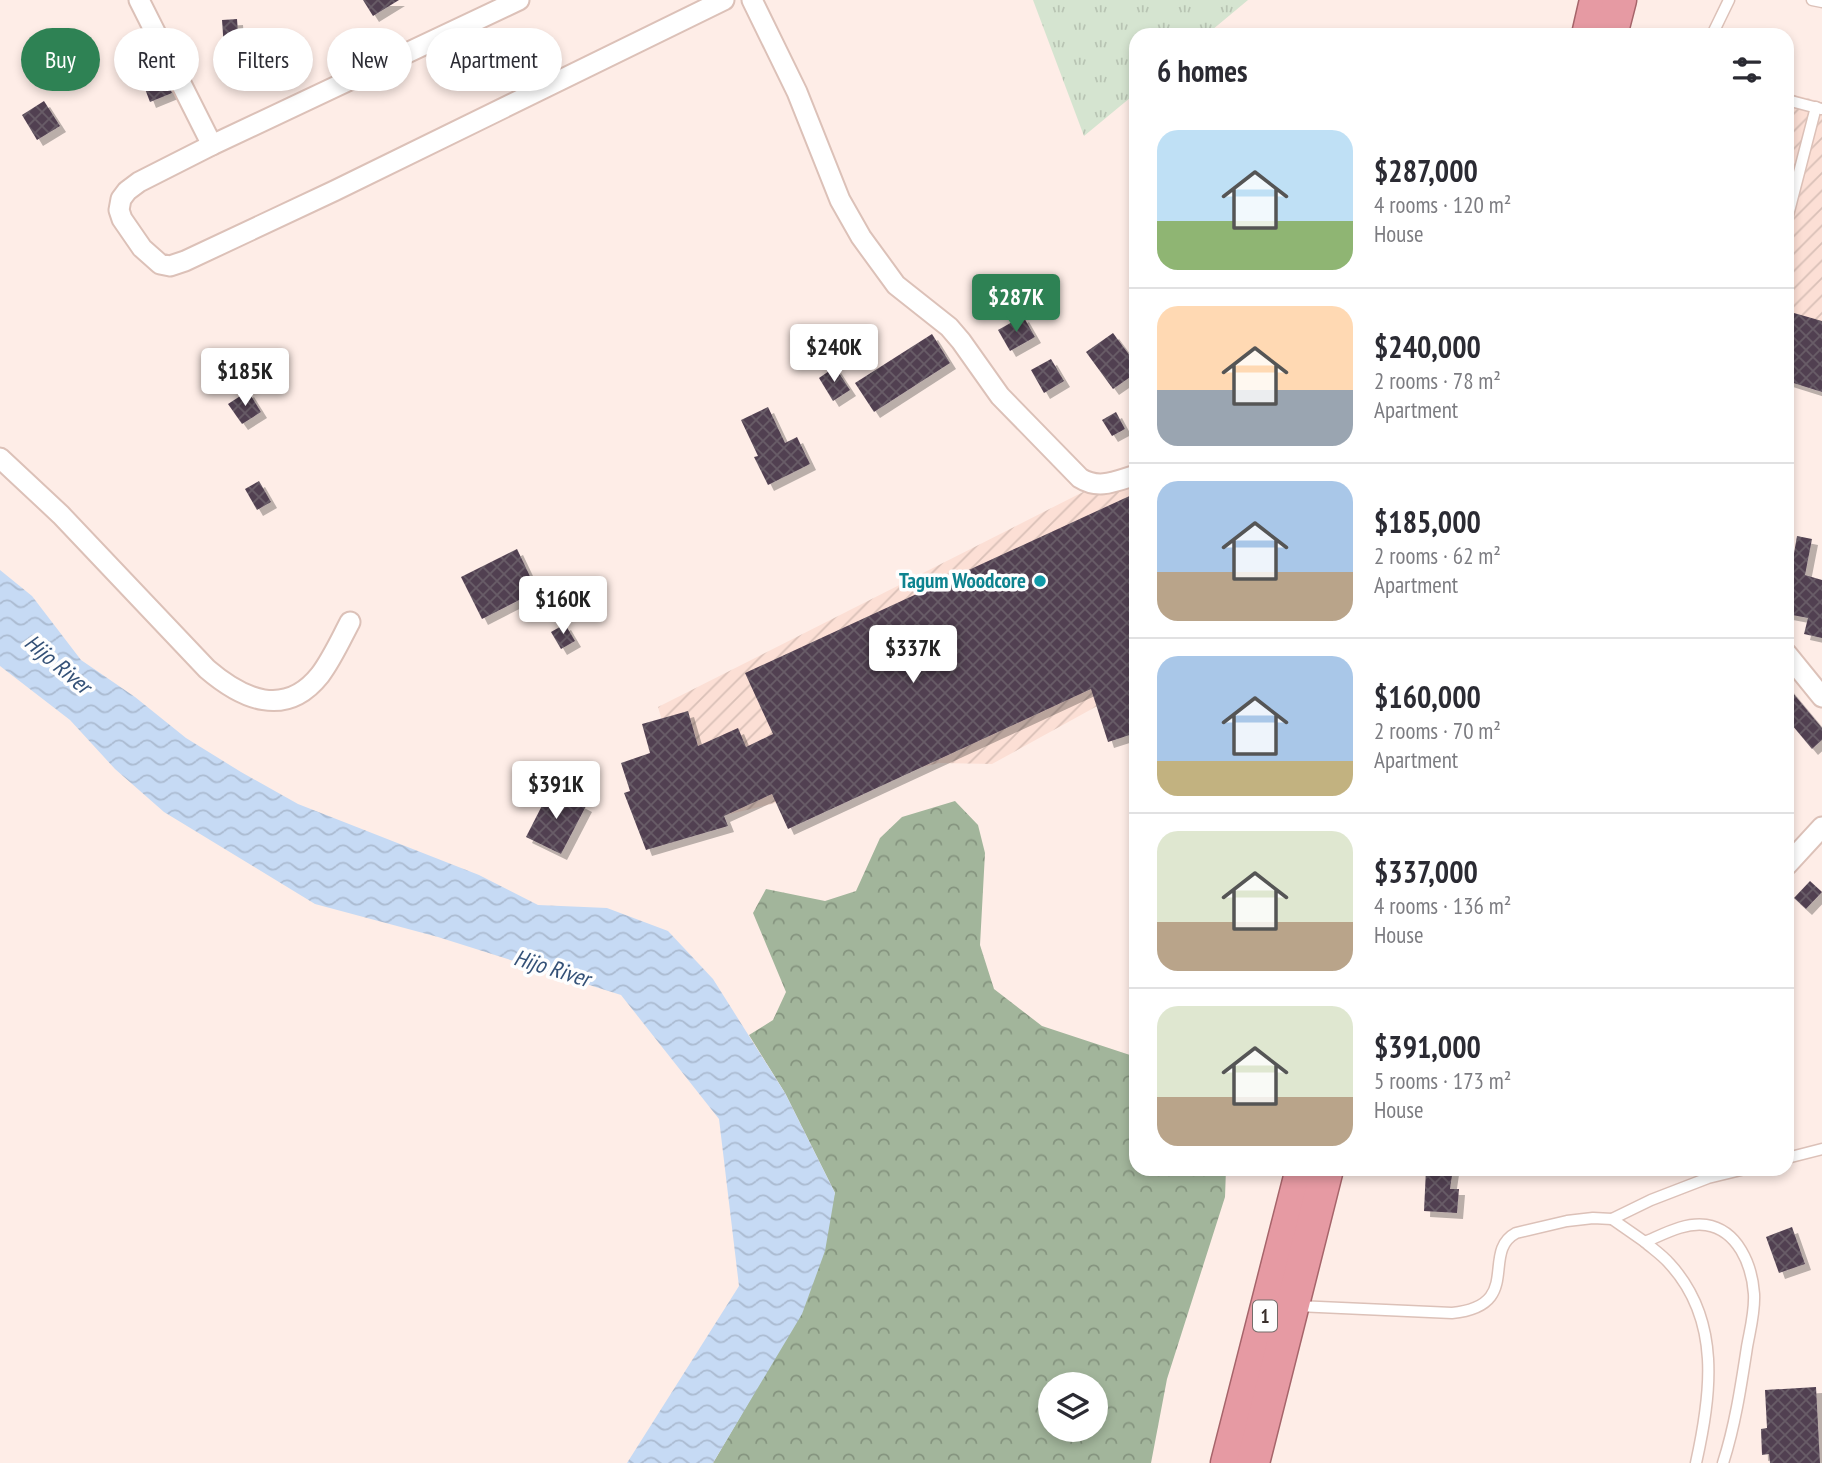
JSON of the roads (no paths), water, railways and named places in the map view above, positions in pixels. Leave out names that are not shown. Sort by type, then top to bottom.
[{"type":"highway","points":[[1590,28],[1596,0]]},
{"type":"highway","points":[[1613,28],[1620,0]]},
{"type":"highway","name":"1","points":[[1227,1463],[1300,1176]]},
{"type":"highway","name":"1","points":[[1253,1463],[1325,1176]]},
{"type":"street","points":[[139,0],[212,145]]},
{"type":"street","points":[[519,0],[139,182],[127,191],[121,200],[119,210],[122,219],[142,248],[160,264],[170,266],[185,261],[334,191],[701,5],[724,0]]},
{"type":"street","points":[[752,0],[797,92],[840,200],[861,237],[896,285],[949,327],[1000,396],[1080,478],[1089,484],[1102,485],[1129,477]]},
{"type":"street","points":[[0,458],[61,515],[206,669],[228,687],[252,698],[275,702],[299,694],[320,675],[350,622]]},
{"type":"street","points":[[1794,663],[1822,697]]},
{"type":"street","points":[[1794,857],[1822,827]]},
{"type":"lane","points":[[1715,28],[1729,0]]},
{"type":"lane","points":[[1812,0],[1822,2]]},
{"type":"lane","points":[[1794,102],[1819,108],[1794,195]]},
{"type":"lane","points":[[1794,1156],[1822,1149]]},
{"type":"lane","points":[[1293,1306],[1468,1312],[1488,1302],[1493,1295],[1504,1244],[1509,1237],[1567,1221],[1612,1219],[1662,1195],[1716,1176]]},
{"type":"lane","points":[[1612,1219],[1670,1264],[1697,1309],[1710,1362],[1708,1402],[1696,1463]]},
{"type":"lane","points":[[1645,1242],[1687,1225],[1704,1224],[1732,1237],[1746,1258],[1754,1295],[1753,1310],[1741,1388],[1723,1463]]},
{"type":"water","name":"Hijo River","points":[[0,570],[32,596],[81,660],[135,697],[186,738],[241,772],[298,804],[479,875],[538,905],[607,908],[668,931],[713,979],[785,1093],[835,1193],[825,1251],[802,1314],[713,1463],[627,1463],[739,1286],[719,1119],[621,995],[438,937],[315,904],[164,812],[115,769],[70,720],[0,666]]},
{"type":"place","name":"Tagum Woodcore","points":[[1040,581]]}]
